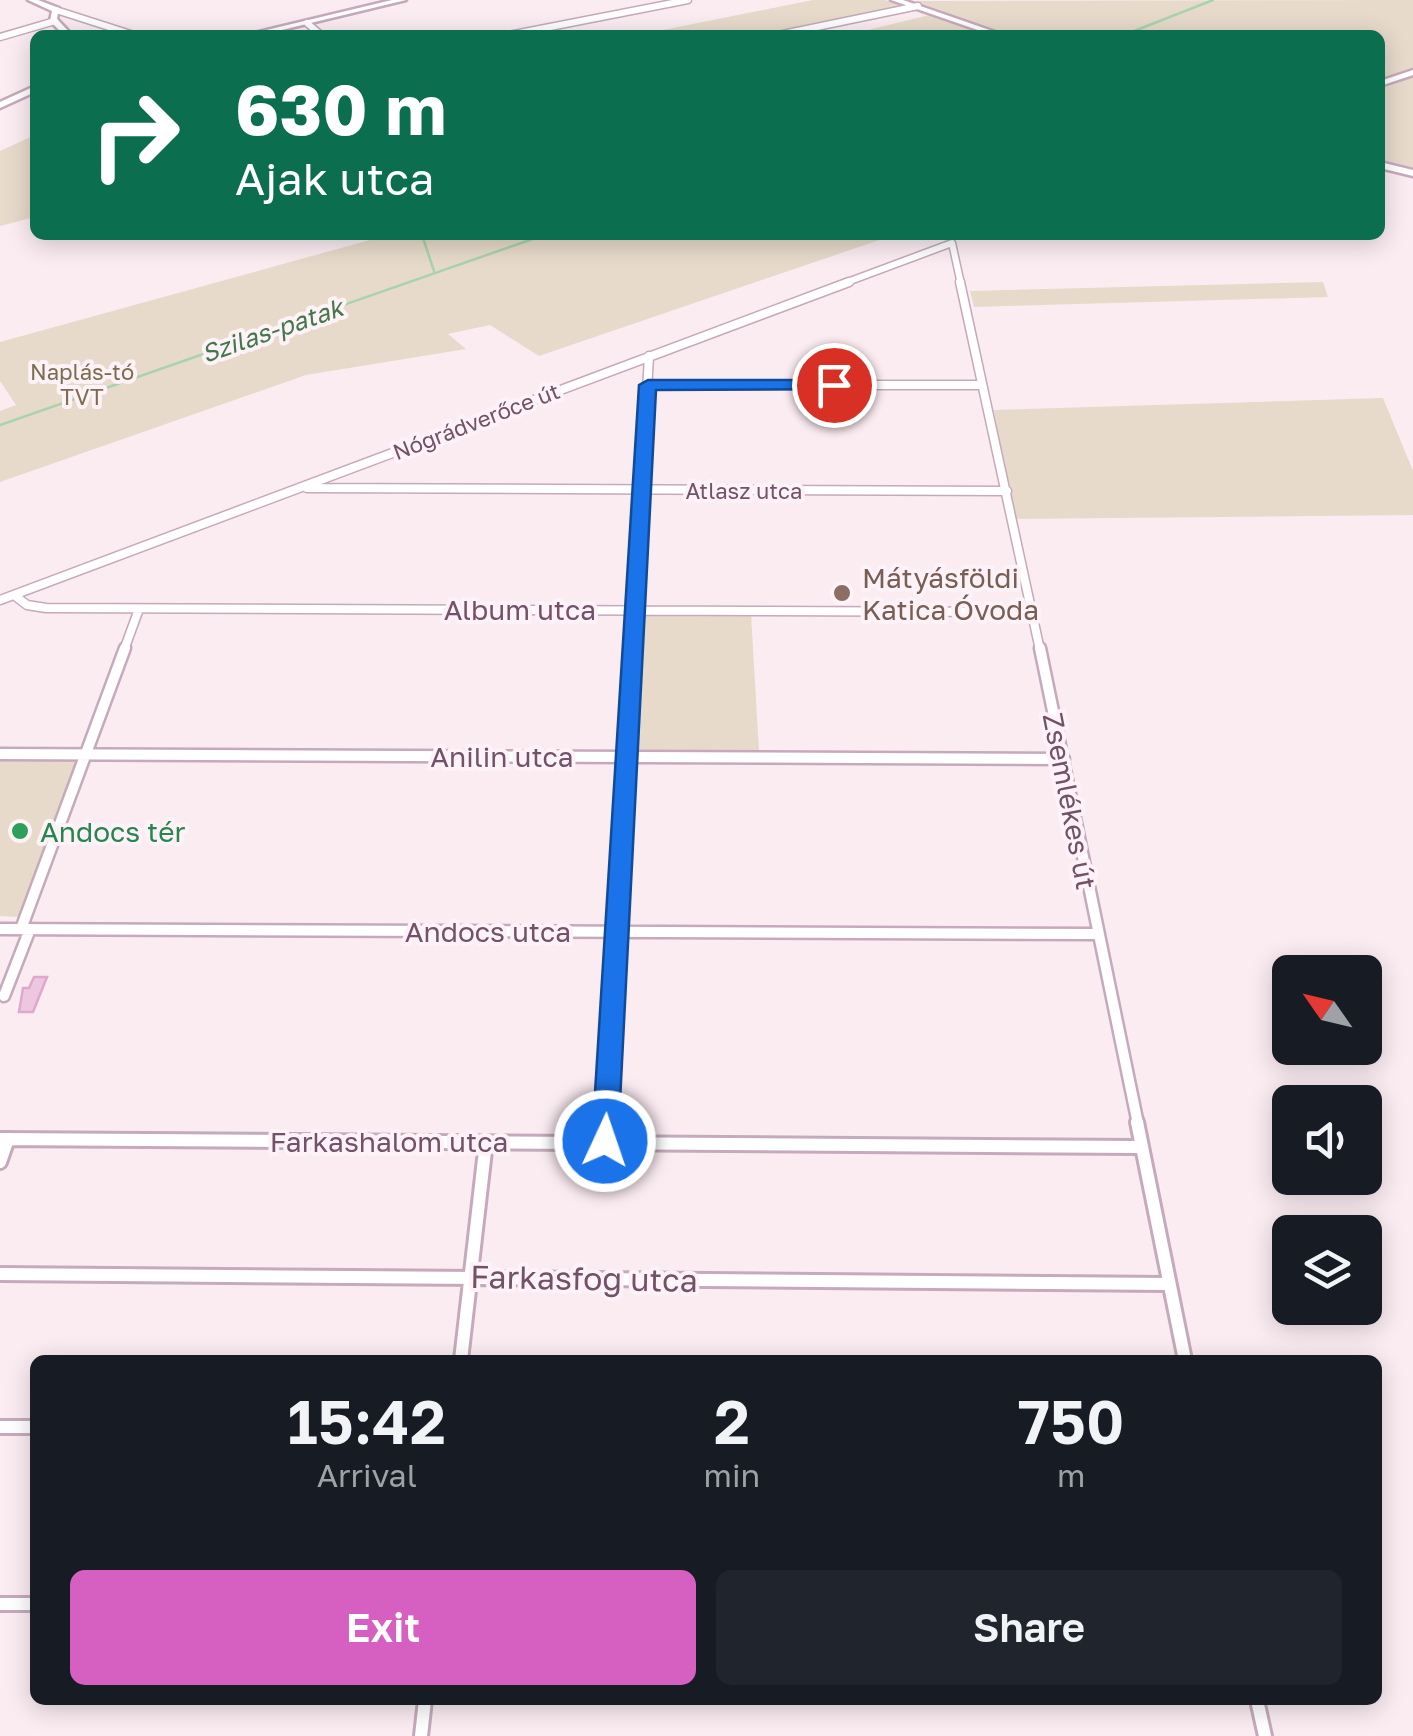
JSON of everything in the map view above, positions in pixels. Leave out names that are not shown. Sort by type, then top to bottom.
[{"type":"main road","points":[[274,30],[402,0]]},
{"type":"main road","points":[[895,0],[986,30]]},
{"type":"main road","points":[[0,105],[30,91]]},
{"type":"main road","points":[[1385,166],[1413,173]]},
{"type":"street","points":[[32,0],[118,30]]},
{"type":"street","points":[[533,30],[688,0]]},
{"type":"street","points":[[802,30],[918,6]]},
{"type":"street","points":[[54,22],[56,10]]},
{"type":"street","points":[[54,22],[63,30]]},
{"type":"street","points":[[0,36],[54,22]]},
{"type":"street","points":[[307,23],[315,30]]},
{"type":"street","points":[[1385,82],[1413,72]]},
{"type":"street","name":"Nógrádverőce út","points":[[0,600],[952,244]]},
{"type":"street","name":"Zsemlékes út","points":[[952,244],[1064,759],[1138,1147],[1184,1355]]},
{"type":"street","points":[[605,1141],[649,356]]},
{"type":"street","points":[[648,385],[982,385]]},
{"type":"street","name":"Atlasz utca","points":[[301,488],[1007,491]]},
{"type":"street","name":"Album utca","points":[[14,595],[27,605],[46,608],[1031,612]]},
{"type":"street","points":[[4,996],[139,608]]},
{"type":"street","name":"Anilin utca","points":[[0,754],[1064,759]]},
{"type":"street","name":"Andocs utca","points":[[0,929],[1096,934]]},
{"type":"street","points":[[0,1162],[4,1139]]},
{"type":"street","name":"Farkashalom utca","points":[[4,1139],[1138,1147]]},
{"type":"street","points":[[462,1355],[486,1142]]},
{"type":"street","name":"Farkasfog utca","points":[[0,1274],[1169,1284]]},
{"type":"street","points":[[0,1427],[30,1428]]},
{"type":"street","points":[[0,1604],[30,1604]]},
{"type":"street","points":[[421,1736],[424,1705]]},
{"type":"street","points":[[1258,1705],[1265,1736]]},
{"type":"green space","points":[[813,0],[884,0],[907,5],[797,30],[663,30]]},
{"type":"green space","points":[[1413,0],[1413,168],[1385,161],[1385,30],[993,30],[915,1]]},
{"type":"green space","points":[[933,14],[974,28],[971,30],[868,30]]},
{"type":"green space","points":[[30,137],[30,218],[0,226],[0,151]]},
{"type":"green space","name":"Naplás-tó TVT","points":[[370,240],[879,240],[539,356],[490,325],[448,334],[466,349],[306,375],[0,482],[0,411],[16,405],[0,381],[0,342]]},
{"type":"green space","points":[[1323,282],[1328,297],[974,307],[970,291]]},
{"type":"green space","points":[[1383,398],[1413,471],[1413,515],[1014,519],[994,410]]},
{"type":"green space","points":[[751,614],[759,751],[635,751],[645,615]]},
{"type":"green space","points":[[0,759],[82,759],[20,917],[0,916]]},
{"type":"building","points":[[34,977],[47,977],[33,1012],[19,1012],[23,988],[29,988]]},
{"type":"waterway","name":"Szilas-patak","points":[[1137,30],[1213,0]]},
{"type":"waterway","points":[[424,240],[434,271]]},
{"type":"waterway","name":"Szilas-patak","points":[[0,425],[530,240]]},
{"type":"place","name":"Mátyásföldi Katica Óvoda","points":[[842,593]]},
{"type":"place","name":"Andocs tér","points":[[20,831]]},
{"type":"route","points":[[605,1141],[648,385],[834,385]]}]
